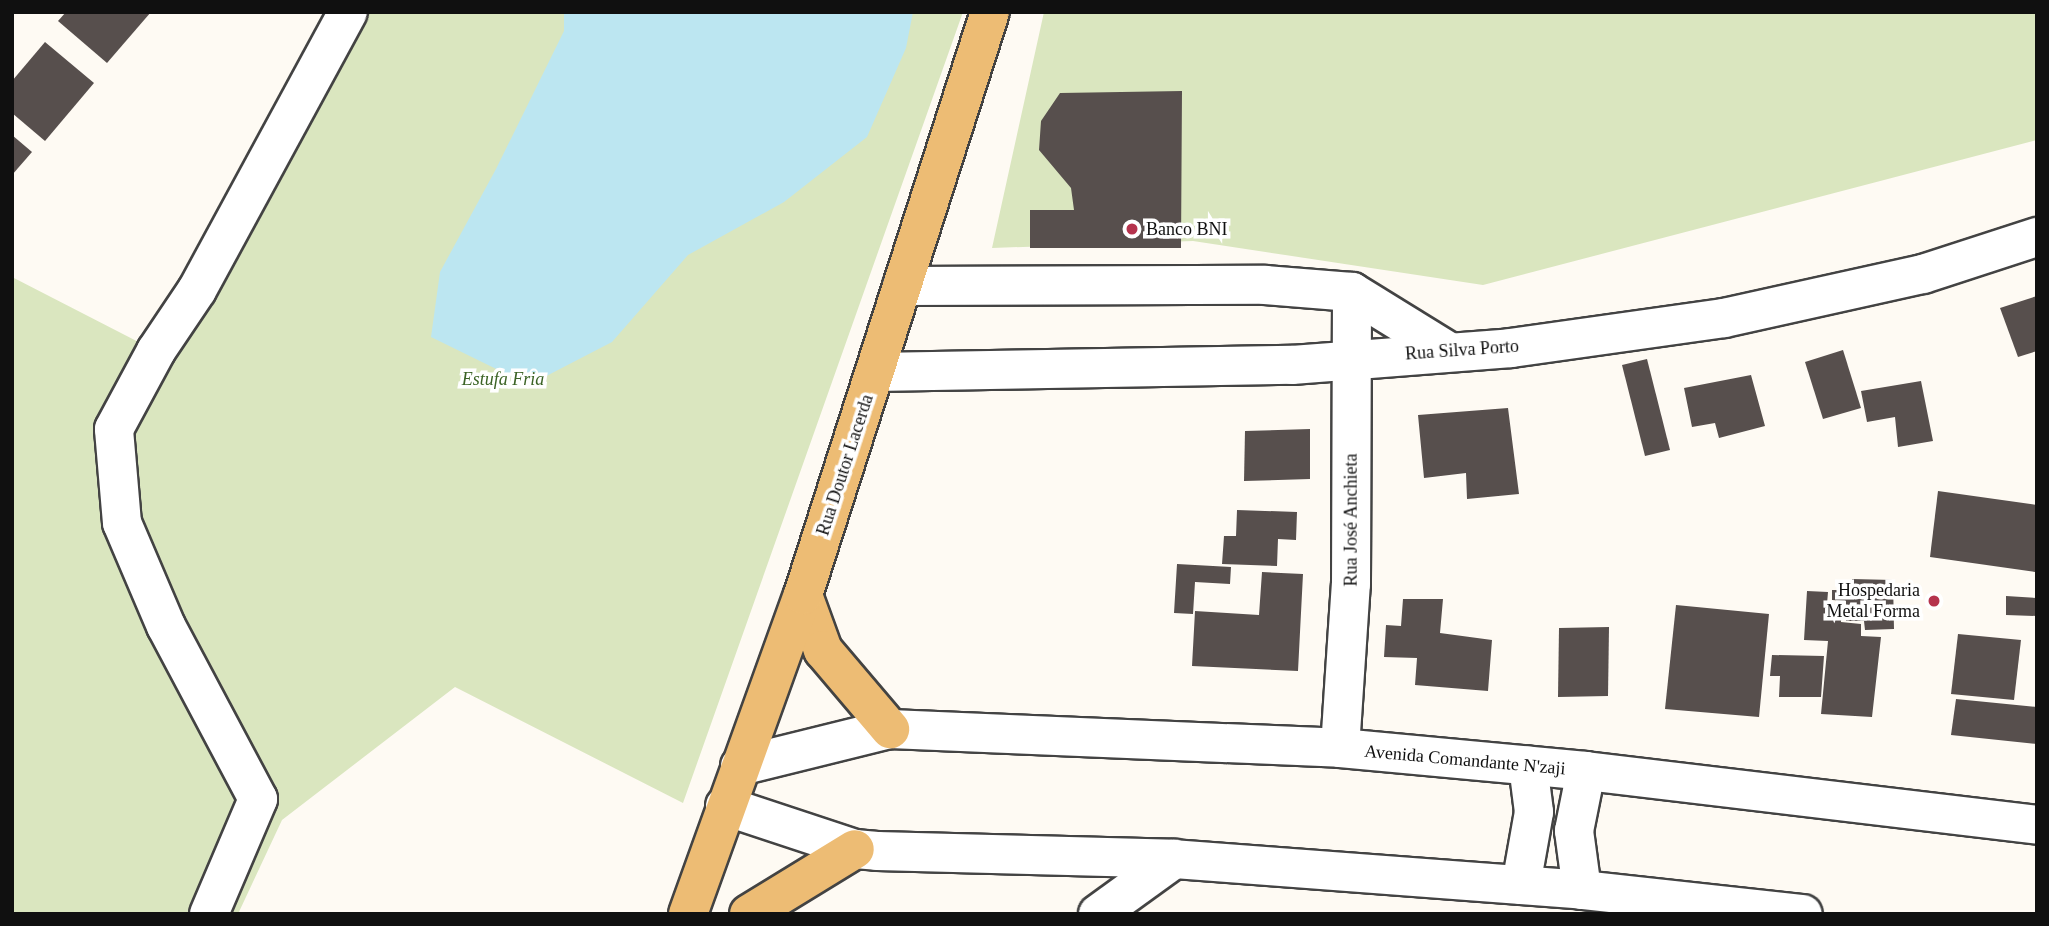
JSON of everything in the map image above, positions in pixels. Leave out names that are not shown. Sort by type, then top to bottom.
[{"type":"main road","name":"Rua Doutor Lacerda","points":[[688,914],[803,595],[990,12]]},
{"type":"main road","points":[[803,595],[823,650],[891,729]]},
{"type":"main road","points":[[748,914],[855,849]]},
{"type":"street","points":[[209,914],[258,799],[166,626],[122,523],[114,429],[156,351],[197,290],[348,12]]},
{"type":"street","name":"Rua Silva Porto","points":[[875,372],[1292,365],[1447,350],[1511,348],[1724,318],[1923,274],[2037,237]]},
{"type":"street","points":[[902,286],[1265,285],[1352,292],[1447,350]]},
{"type":"street","name":"Rua José Anchieta","points":[[1340,748],[1351,584],[1352,292]]},
{"type":"street","name":"Avenida Comandante N'zaji","points":[[740,766],[891,729],[1340,748],[1586,771],[2037,825]]},
{"type":"street","points":[[1521,885],[1534,812],[1528,765]]},
{"type":"street","points":[[1582,890],[1574,831],[1586,771]]},
{"type":"street","points":[[725,806],[855,849],[1174,859],[1582,890],[1803,914]]},
{"type":"street","points":[[1098,914],[1174,859]]},
{"type":"green space","name":"Estufa Fria","points":[[348,12],[963,12],[683,803],[455,687],[282,820],[238,914],[12,914],[12,277],[156,351]]},
{"type":"green space","points":[[1044,12],[2037,12],[2037,140],[1483,285],[1193,241],[992,248]]},
{"type":"water","points":[[564,12],[913,12],[906,48],[867,137],[784,202],[688,255],[612,342],[529,385],[431,337],[440,272],[496,169],[564,31]]},
{"type":"building","points":[[66,12],[151,12],[107,63],[58,21]]},
{"type":"building","points":[[45,42],[94,83],[45,141],[12,113],[12,81]]},
{"type":"building","points":[[1182,91],[1181,248],[1030,248],[1030,210],[1074,210],[1071,188],[1039,150],[1041,121],[1060,93]]},
{"type":"building","points":[[12,135],[32,152],[12,175]]},
{"type":"building","points":[[2037,296],[2037,351],[2018,357],[2000,308]]},
{"type":"building","points":[[1843,350],[1861,408],[1823,419],[1805,362]]},
{"type":"building","points":[[1647,359],[1670,450],[1645,456],[1622,365]]},
{"type":"building","points":[[1751,375],[1765,426],[1719,438],[1715,423],[1692,427],[1684,388]]},
{"type":"building","points":[[1921,381],[1933,441],[1898,447],[1895,417],[1867,422],[1861,391]]},
{"type":"building","points":[[1508,408],[1519,494],[1467,499],[1466,473],[1424,478],[1418,415]]},
{"type":"building","points":[[1310,429],[1310,479],[1244,481],[1245,431]]},
{"type":"building","points":[[1938,491],[2037,505],[2035,572],[1930,557]]},
{"type":"building","points":[[1237,510],[1297,512],[1296,540],[1278,539],[1277,566],[1222,564],[1224,536],[1236,536]]},
{"type":"building","points":[[1177,564],[1231,567],[1230,584],[1195,582],[1193,614],[1174,613]]},
{"type":"building","points":[[1262,572],[1303,574],[1298,671],[1192,666],[1195,611],[1259,615]]},
{"type":"building","points":[[1852,579],[1893,580],[1894,629],[1865,630],[1864,621],[1846,621],[1846,601],[1832,600],[1832,590],[1852,590]]},
{"type":"building","points":[[1807,591],[1828,592],[1827,604],[1842,605],[1841,622],[1861,624],[1861,636],[1881,637],[1872,717],[1821,714],[1828,641],[1804,640]]},
{"type":"building","points":[[2006,596],[2037,598],[2037,616],[2006,615]]},
{"type":"building","points":[[1403,599],[1443,599],[1440,633],[1492,640],[1488,691],[1415,685],[1417,658],[1384,657],[1386,625],[1401,626]]},
{"type":"building","points":[[1676,605],[1769,614],[1759,717],[1665,709]]},
{"type":"building","points":[[1609,627],[1608,696],[1558,697],[1559,628]]},
{"type":"building","points":[[1958,634],[2021,640],[2014,700],[1951,694]]},
{"type":"building","points":[[1772,655],[1824,656],[1821,697],[1779,697],[1780,676],[1770,676]]},
{"type":"building","points":[[1956,699],[2037,707],[2037,744],[1951,735]]},
{"type":"place","name":"Banco BNI","points":[[1132,229]]},
{"type":"place","name":"Hospedaria Metal Forma","points":[[1934,601]]}]
